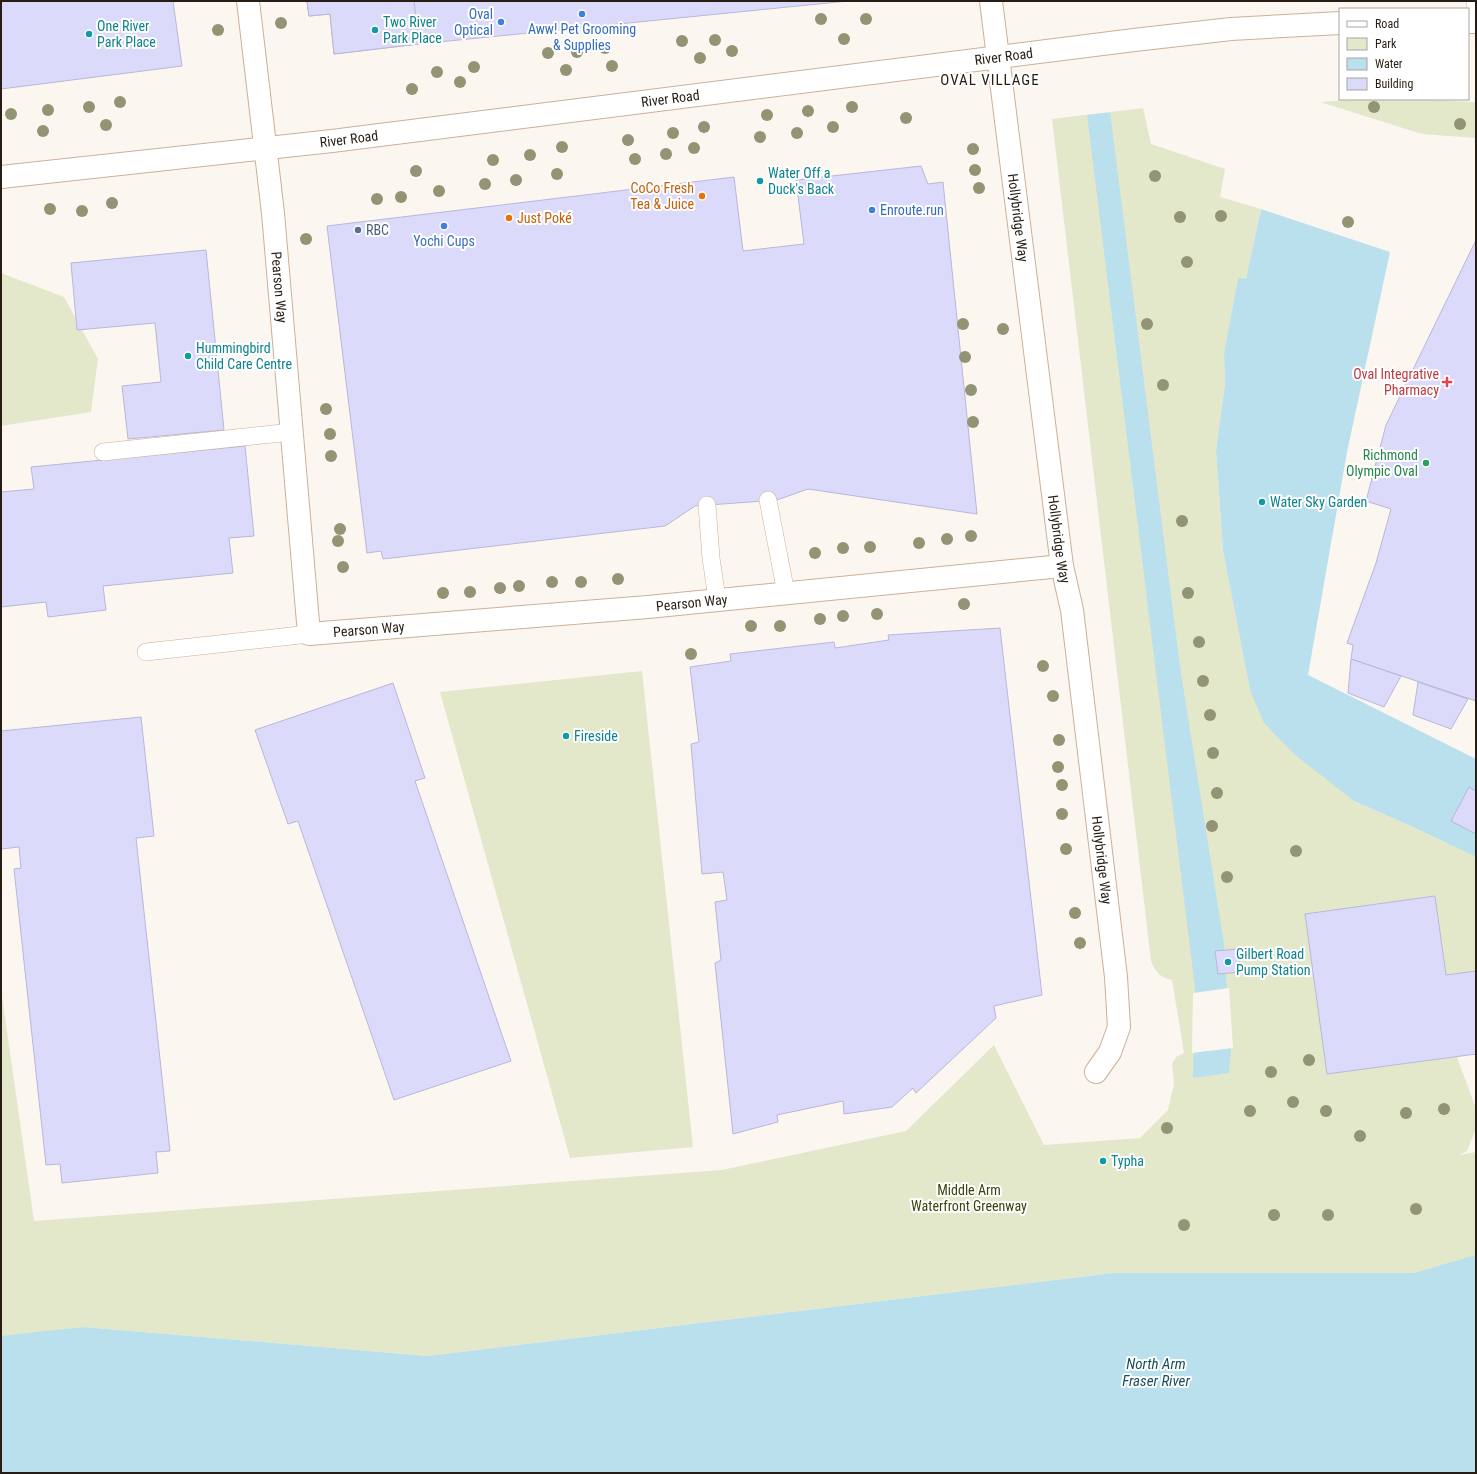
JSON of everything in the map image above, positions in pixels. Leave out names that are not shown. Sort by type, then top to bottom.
[{"type":"street","name":"Pearson Way","points":[[248,1],[272,213],[308,634],[640,607],[1062,566]]},
{"type":"street","name":"Hollybridge Way","points":[[991,1],[1062,566],[1072,610],[1116,977],[1119,1027],[1110,1052],[1096,1072]]},
{"type":"street","name":"River Road","points":[[1,177],[332,141],[1134,40],[1230,29],[1339,23]]},
{"type":"lane","points":[[104,452],[291,432]]},
{"type":"lane","points":[[768,500],[786,593]]},
{"type":"lane","points":[[707,505],[711,558],[718,599]]},
{"type":"lane","points":[[146,652],[308,634]]},
{"type":"green space","points":[[1349,100],[1434,100],[1476,102],[1476,138],[1422,134],[1320,102]]},
{"type":"green space","name":"Middle Arm Waterfront Greenway","points":[[1143,108],[1151,144],[1225,169],[1220,197],[1261,209],[1246,280],[1238,279],[1224,353],[1225,383],[1216,451],[1223,551],[1250,690],[1354,801],[1476,857],[1476,971],[1446,975],[1435,896],[1305,914],[1327,1074],[1457,1057],[1475,1106],[1475,1131],[1467,1151],[1459,1155],[1476,1152],[1476,1275],[1414,1273],[1113,1273],[428,1356],[83,1327],[1,1338],[1,989],[34,1221],[722,1170],[906,1131],[994,1045],[1044,1145],[1140,1138],[1168,1110],[1174,1084],[1172,1064],[1176,1057],[1184,1053],[1172,980],[1159,974],[1151,961],[1052,119]]},
{"type":"green space","points":[[1,273],[64,297],[98,359],[91,412],[1,426]]},
{"type":"green space","points":[[642,671],[693,1147],[570,1158],[440,692]]},
{"type":"water","points":[[1073,1],[1096,1],[1180,667],[1224,944],[1231,1052],[1229,1073],[1193,1078],[1195,988]]},
{"type":"water","points":[[1261,209],[1390,252],[1347,452],[1308,675],[1476,759],[1476,857],[1354,801],[1294,754],[1264,723],[1250,690],[1223,551],[1216,451],[1225,383],[1224,353],[1238,278],[1246,279]]},
{"type":"water","name":"North Arm Fraser River","points":[[1476,1255],[1476,1473],[1,1473],[1,1336],[83,1327],[428,1356],[1113,1273],[1414,1273]]},
{"type":"pier","points":[[1071,1],[1098,1],[1112,112],[1085,115]]},
{"type":"pier","points":[[1229,988],[1233,1048],[1192,1053],[1193,993]]},
{"type":"building","name":"One River Park Place","points":[[1,1],[173,1],[182,66],[1,89]]},
{"type":"building","points":[[307,1],[848,1],[419,44],[334,54],[330,14],[309,16]]},
{"type":"building","name":"Two River Park Place","points":[[307,1],[414,1],[419,44],[334,54],[330,14],[309,16]]},
{"type":"building","points":[[921,166],[928,184],[943,182],[977,514],[808,489],[777,500],[695,506],[665,526],[383,559],[381,551],[367,553],[327,226],[734,177],[743,251],[804,244],[796,180]]},
{"type":"building","name":"Richmond Olympic Oval","points":[[1476,240],[1476,701],[1351,659],[1353,645],[1347,643],[1376,563],[1391,509],[1366,501],[1386,425]]},
{"type":"building","name":"Hummingbird Child Care Centre","points":[[206,250],[224,430],[128,439],[122,386],[161,382],[155,323],[77,330],[71,263]]},
{"type":"building","points":[[245,446],[254,536],[229,538],[233,573],[103,586],[106,610],[48,617],[46,602],[1,607],[1,492],[34,489],[31,467]]},
{"type":"building","points":[[1000,628],[1042,995],[994,1006],[996,1018],[916,1093],[913,1088],[892,1107],[844,1114],[843,1101],[777,1115],[778,1122],[733,1134],[715,963],[721,960],[715,902],[727,900],[723,872],[702,874],[691,744],[699,742],[690,667],[731,661],[730,654],[834,642],[835,648],[889,640],[888,635]]},
{"type":"building","points":[[1351,659],[1401,676],[1384,707],[1348,693]]},
{"type":"building","points":[[1418,682],[1468,699],[1451,729],[1413,715]]},
{"type":"building","points":[[393,683],[425,778],[415,781],[511,1061],[394,1100],[298,821],[288,824],[255,730]]},
{"type":"building","points":[[141,717],[154,836],[136,838],[170,1151],[156,1152],[158,1173],[62,1183],[60,1164],[46,1165],[14,869],[21,868],[19,847],[1,849],[1,731]]},
{"type":"building","points":[[1469,787],[1476,791],[1476,834],[1451,821]]},
{"type":"building","points":[[1435,896],[1446,975],[1476,971],[1476,1054],[1327,1074],[1305,914]]},
{"type":"building","name":"Gilbert Road Pump Station","points":[[1238,949],[1241,972],[1218,974],[1215,951]]},
{"type":"place","name":"Aww! Pet Grooming & Supplies","points":[[582,14]]},
{"type":"place","name":"Oval Optical","points":[[501,22]]},
{"type":"place","name":"Two River Park Place","points":[[375,30]]},
{"type":"place","name":"One River Park Place","points":[[89,34]]},
{"type":"place","name":"Water Off a Duck's Back","points":[[760,181]]},
{"type":"place","name":"CoCo Fresh Tea & Juice","points":[[702,196]]},
{"type":"place","name":"Enroute.run","points":[[872,210]]},
{"type":"place","name":"Just Poké","points":[[509,218]]},
{"type":"place","name":"Yochi Cups","points":[[444,226]]},
{"type":"place","name":"RBC","points":[[358,230]]},
{"type":"place","name":"Hummingbird Child Care Centre","points":[[188,356]]},
{"type":"place","name":"Oval Integrative Pharmacy","points":[[1447,382]]},
{"type":"place","name":"Richmond Olympic Oval","points":[[1426,463]]},
{"type":"place","name":"Water Sky Garden","points":[[1262,502]]},
{"type":"place","name":"Fireside","points":[[566,736]]},
{"type":"place","name":"Gilbert Road Pump Station","points":[[1228,962]]},
{"type":"place","name":"Typha","points":[[1103,1161]]},
{"type":"district","name":"OVAL VILLAGE","points":[[990,80]]}]
